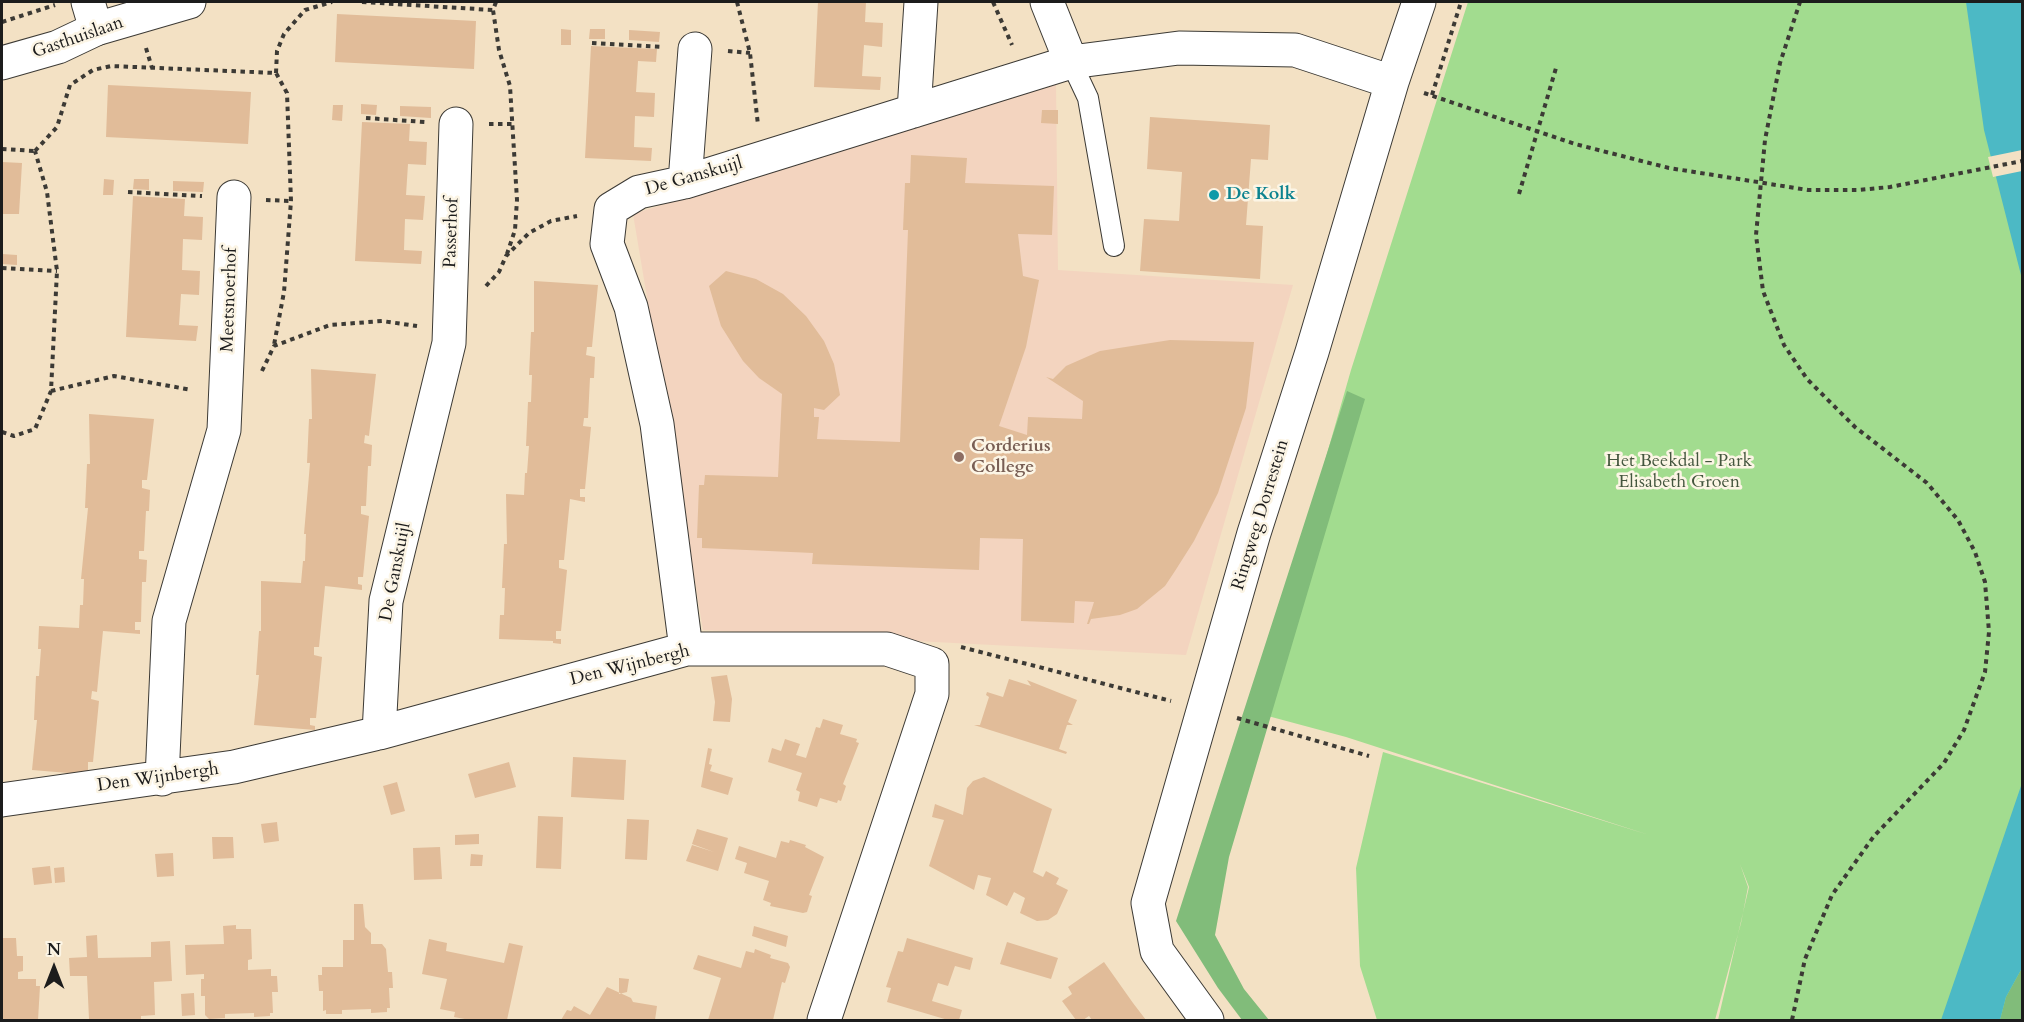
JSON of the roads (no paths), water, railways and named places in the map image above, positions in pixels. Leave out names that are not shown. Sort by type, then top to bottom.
[{"type":"street","name":"Gasthuislaan","points":[[2,63],[58,46],[92,15],[189,2]]},
{"type":"street","points":[[914,111],[921,2]]},
{"type":"street","points":[[1047,2],[1071,62]]},
{"type":"street","name":"Ringweg Dorrestein","points":[[1207,1020],[1157,951],[1148,903],[1254,533],[1312,352],[1392,82],[1419,2]]},
{"type":"street","name":"De Ganskuijl","points":[[686,649],[657,424],[631,307],[608,244],[611,209],[639,192],[685,182],[1071,62],[1179,48],[1295,51],[1392,82]]},
{"type":"street","points":[[685,182],[695,49]]},
{"type":"street","name":"Passerhof","points":[[449,343],[456,124]]},
{"type":"street","name":"Meetsnoerhof","points":[[162,779],[169,621],[224,430],[234,198]]},
{"type":"street","name":"De Ganskuijl","points":[[379,733],[386,601],[449,343]]},
{"type":"street","name":"Den Wijnbergh","points":[[2,800],[234,767],[379,733],[686,649],[887,649],[932,664],[932,694],[824,1020]]},
{"type":"lane","points":[[1071,62],[1088,98],[1114,246]]},
{"type":"water","points":[[1966,2],[2022,2],[2022,279],[1984,130]]},
{"type":"water","points":[[2022,783],[2022,968],[2006,997],[2000,1020],[1941,1020]]},
{"type":"place","name":"De Kolk","points":[[1214,195]]},
{"type":"place","name":"Corderius College","points":[[959,457]]},
{"type":"park label","name":"Het Beekdal - Park Elisabeth Groen","points":[[1679,472]]}]
